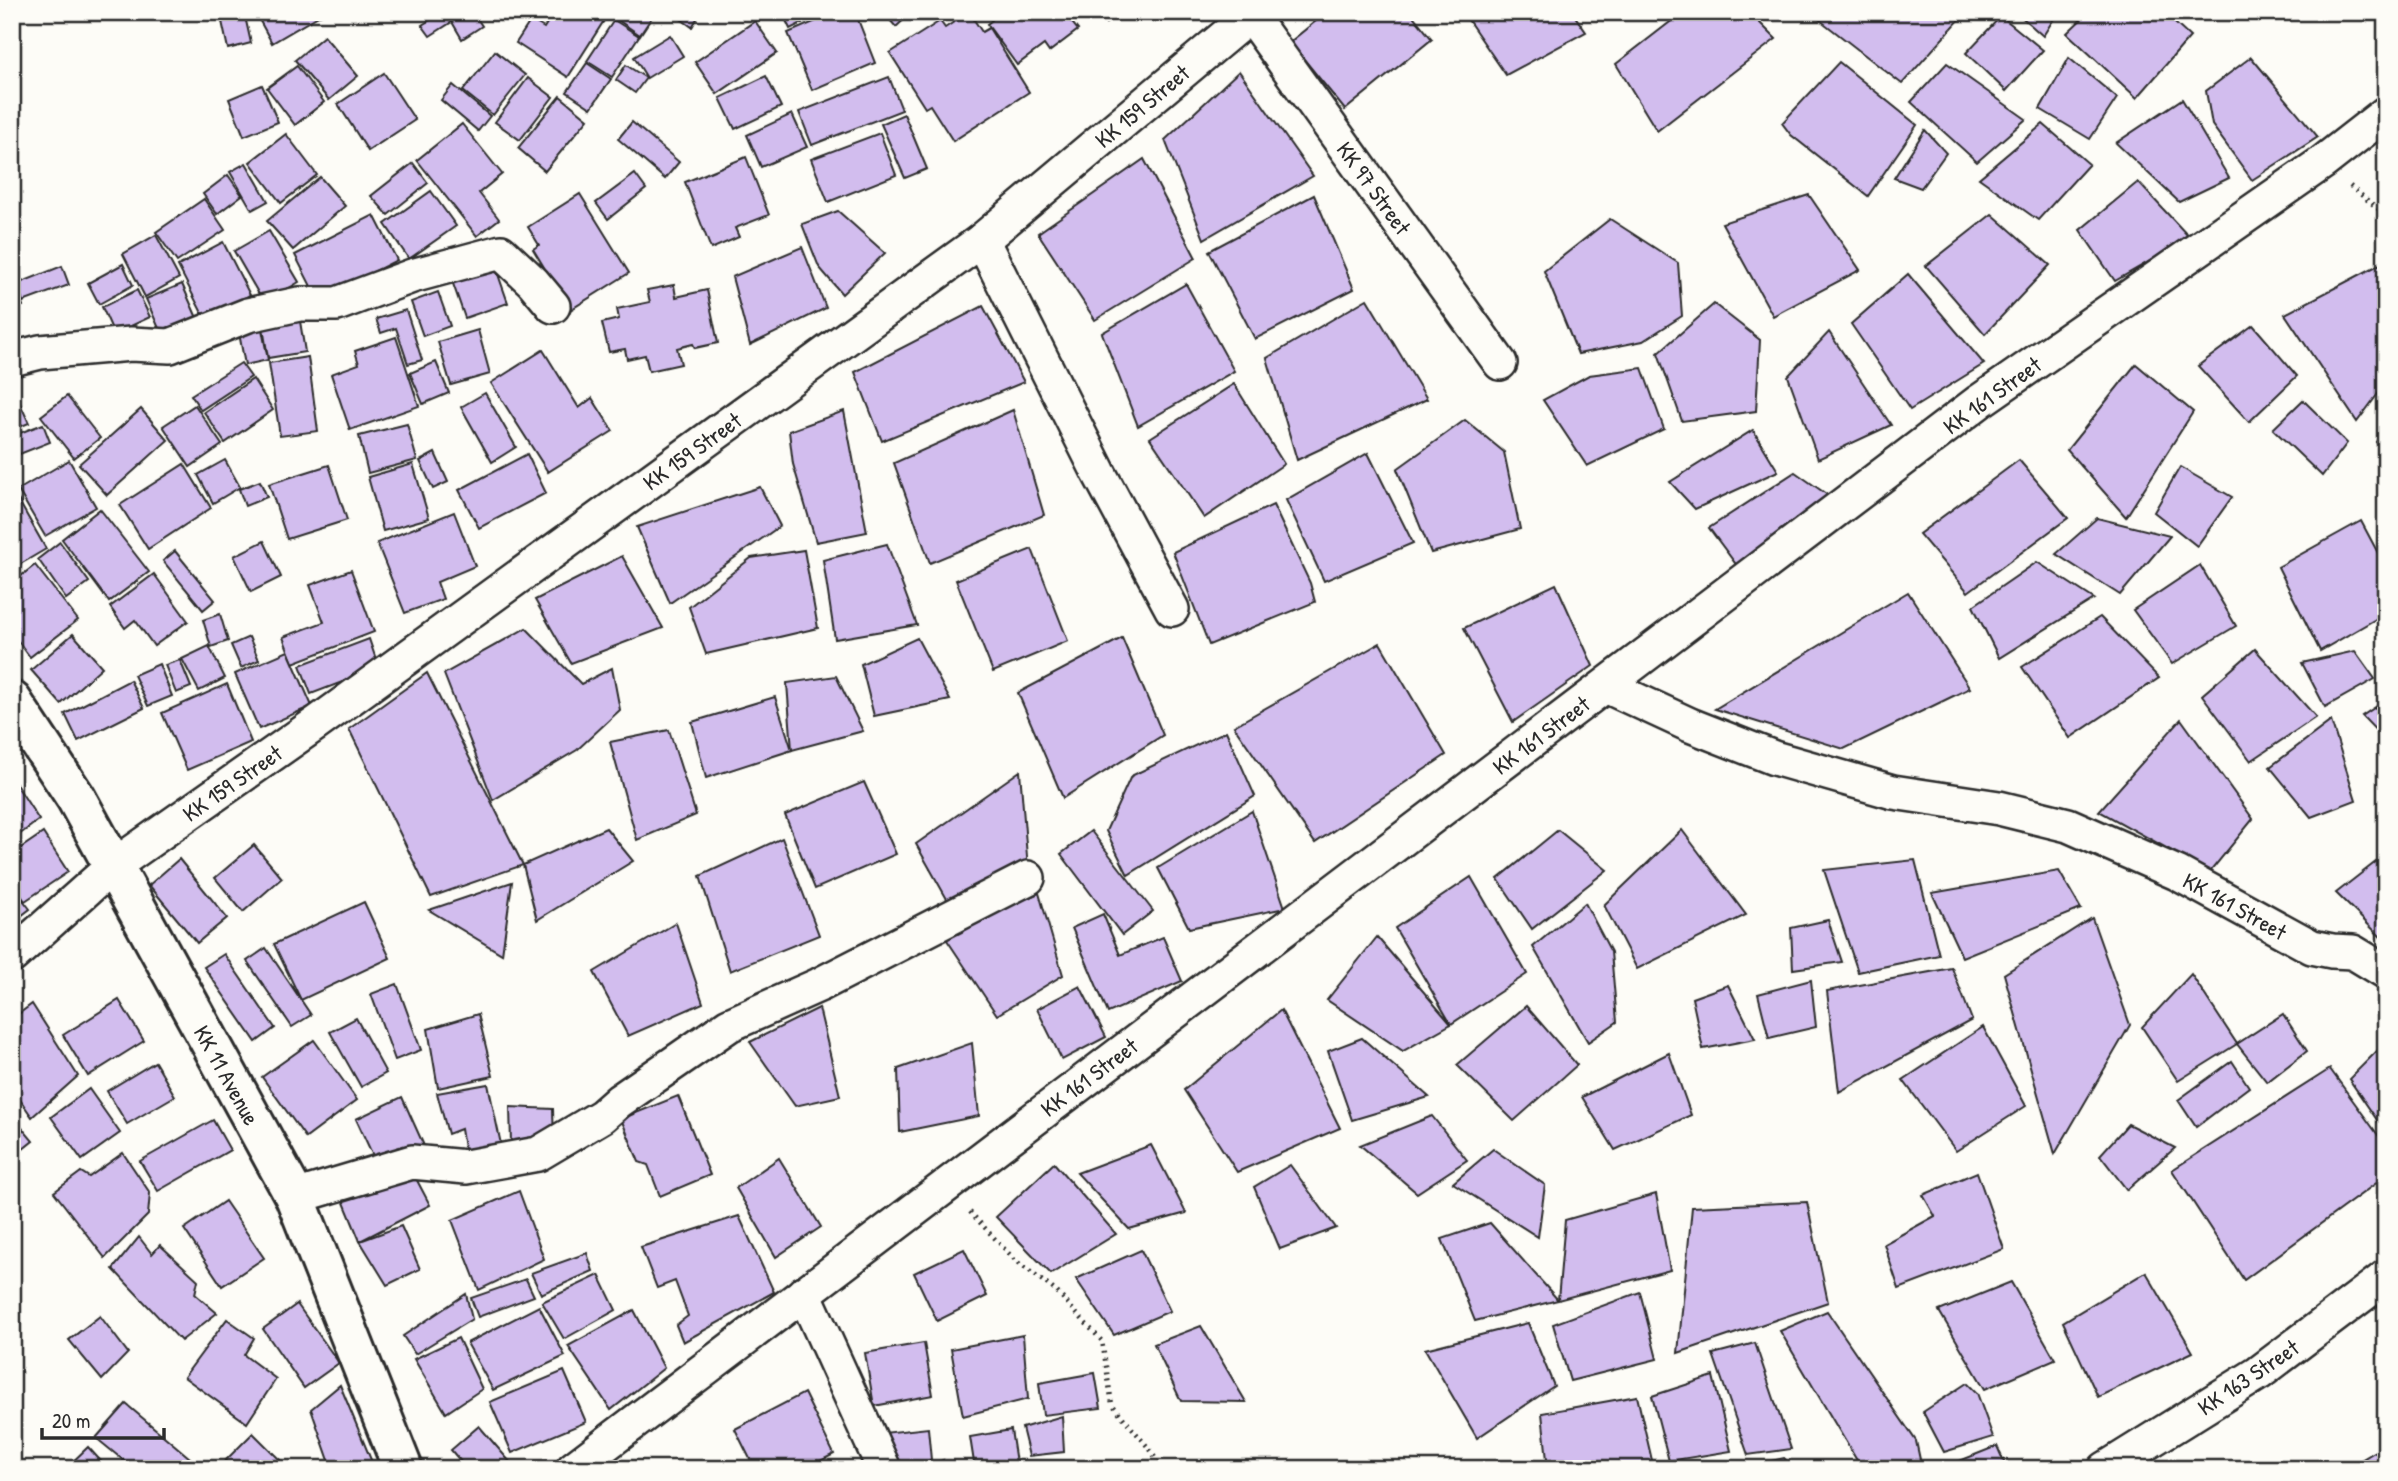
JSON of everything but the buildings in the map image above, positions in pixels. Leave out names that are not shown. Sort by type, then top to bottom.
[{"type":"main road","name":"KK 11 Avenue","points":[[12,701],[76,798],[295,1197],[403,1469]]},
{"type":"street","name":"KK 159 Street","points":[[12,956],[112,867],[329,715],[982,240],[1251,13]]},
{"type":"street","name":"KK 97 Street","points":[[1251,13],[1500,363]]},
{"type":"street","name":"KK 161 Street","points":[[573,1469],[1980,401],[2322,163],[2386,113]]},
{"type":"street","points":[[982,240],[1172,609]]},
{"type":"street","points":[[12,359],[40,352],[92,347],[131,344],[170,346],[248,315],[299,304],[337,304],[412,276],[501,251],[553,306]]},
{"type":"street","name":"KK 161 Street","points":[[1606,686],[1690,726],[1773,758],[1894,792],[1999,808],[2068,825],[2177,873],[2312,947],[2353,952],[2386,972]]},
{"type":"street","points":[[295,1197],[412,1162],[467,1167],[538,1154],[602,1115],[729,1025],[819,985],[1028,877]]},
{"type":"street","name":"KK 163 Street","points":[[2105,1469],[2259,1373],[2386,1278]]},
{"type":"street","points":[[804,1293],[884,1469]]},
{"type":"path","points":[[946,1186],[1016,1260],[1057,1292],[1102,1341],[1112,1404],[1152,1452],[1161,1469]]}]
